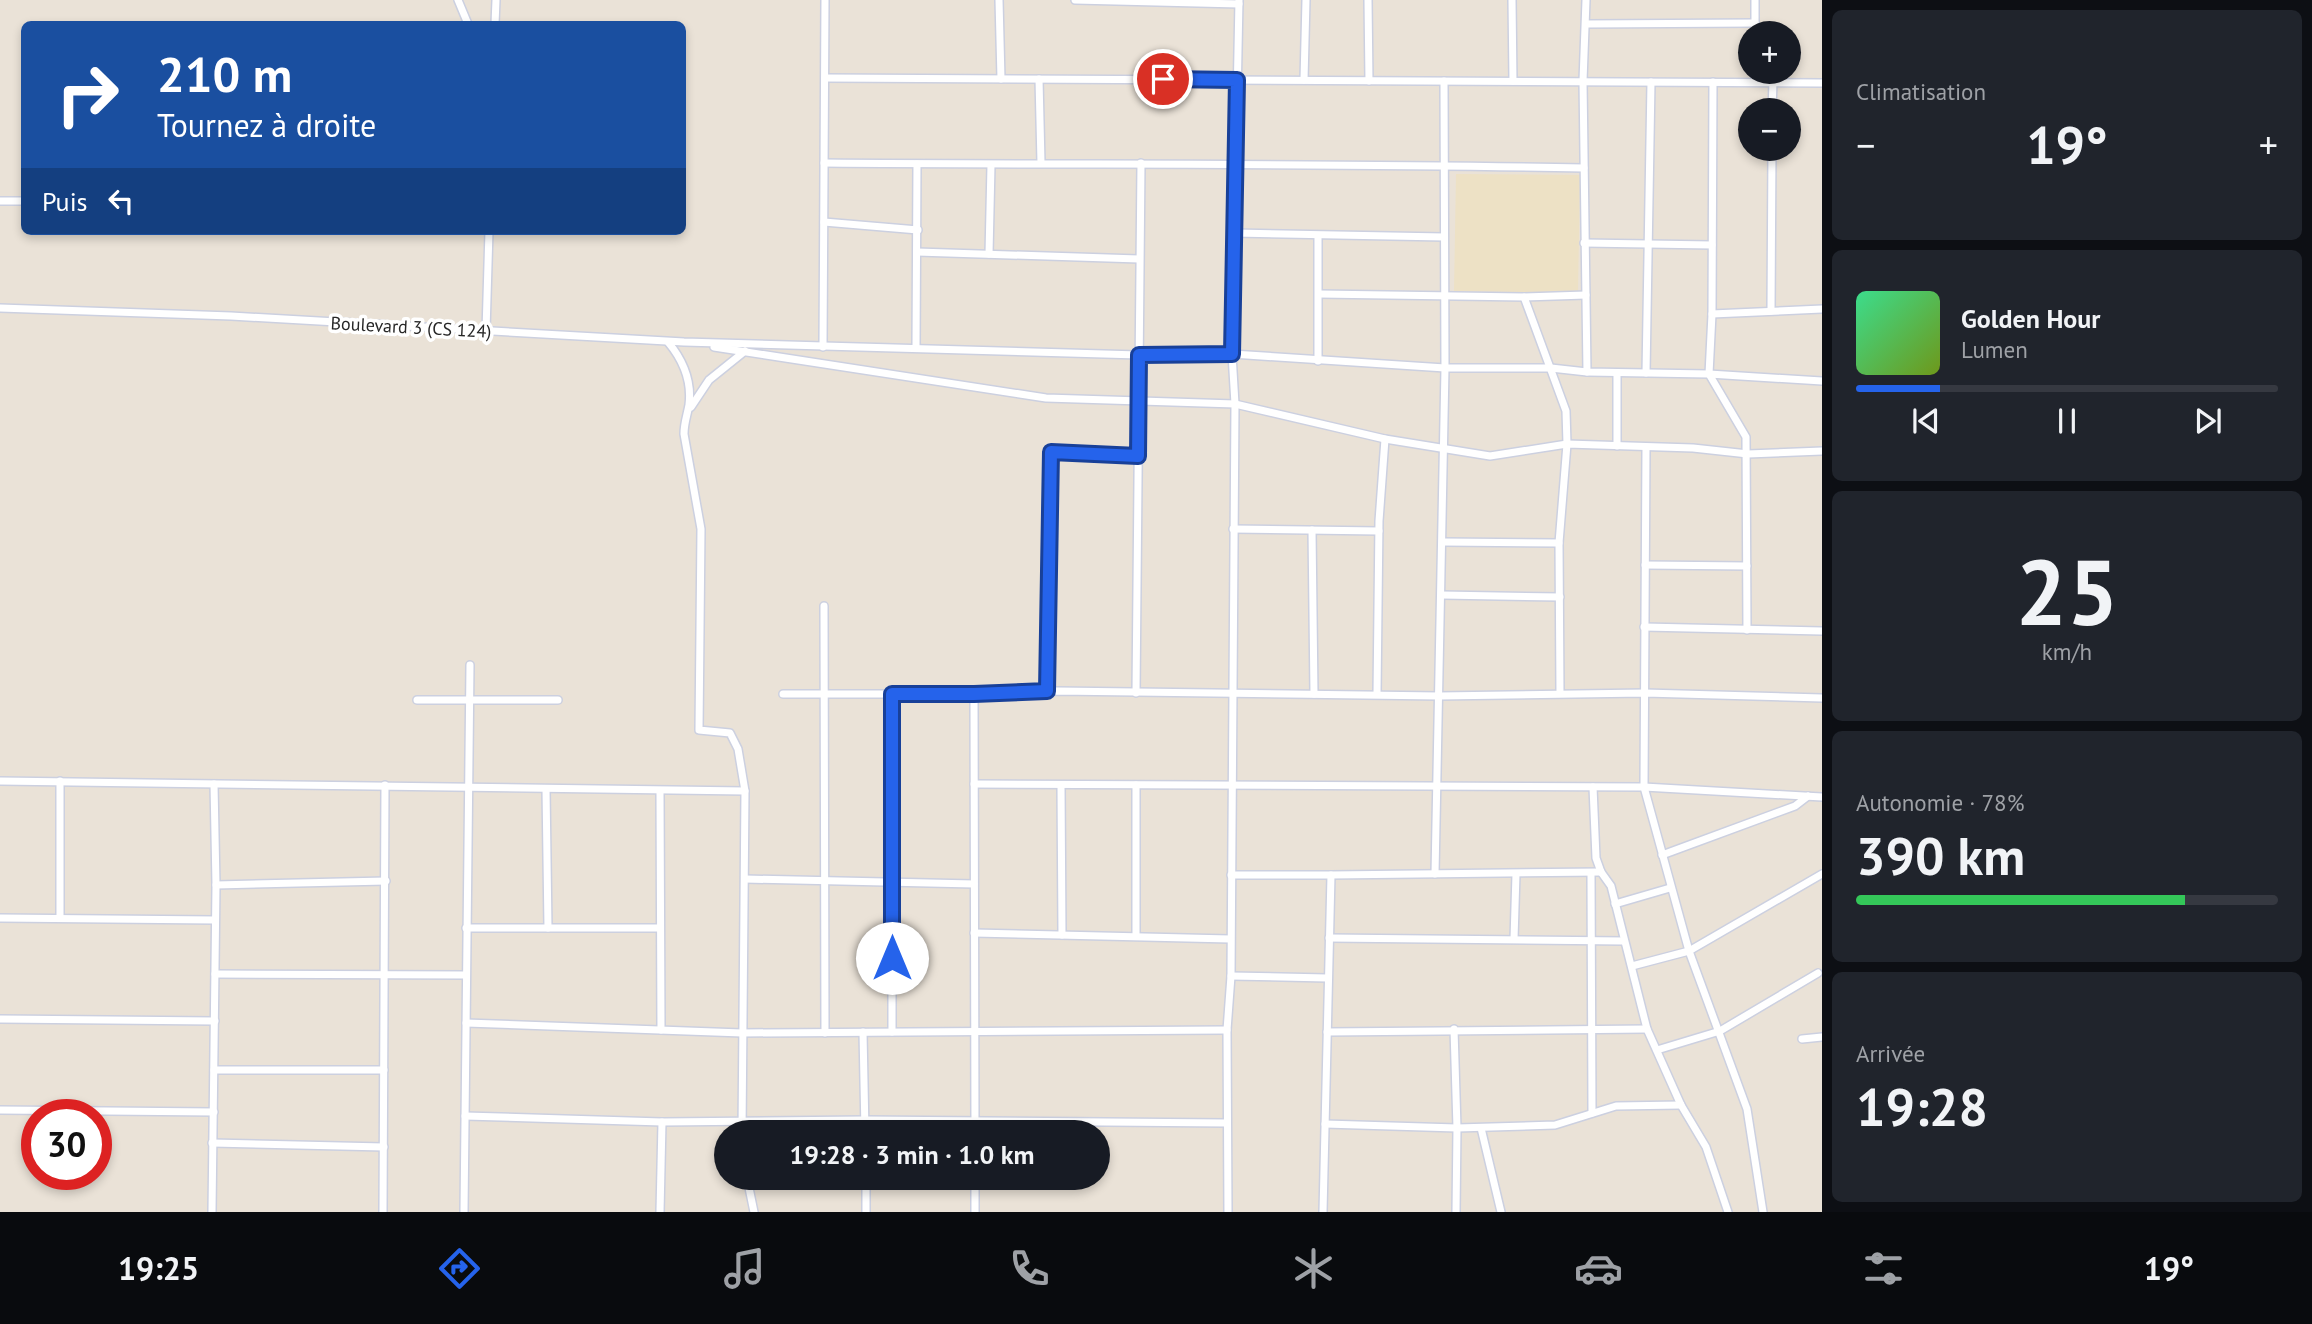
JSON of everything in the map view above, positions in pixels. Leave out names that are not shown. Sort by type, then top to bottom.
[{"type":"street","points":[[458,0],[467,21]]},
{"type":"street","points":[[495,21],[496,0]]},
{"type":"street","points":[[823,348],[825,0]]},
{"type":"street","points":[[999,0],[1001,79]]},
{"type":"street","points":[[1075,0],[1239,2],[1232,354],[1235,404],[1231,976],[1227,1030],[1228,1212]]},
{"type":"street","points":[[1304,80],[1306,0]]},
{"type":"street","points":[[1368,0],[1369,80]]},
{"type":"street","points":[[1513,0],[1513,81]]},
{"type":"street","points":[[1586,0],[1583,82],[1587,372]]},
{"type":"street","points":[[1755,0],[1755,21]]},
{"type":"street","points":[[1586,24],[1738,23]]},
{"type":"street","points":[[825,78],[1738,82]]},
{"type":"street","points":[[1039,79],[1041,163]]},
{"type":"street","points":[[1435,874],[1445,368],[1444,81]]},
{"type":"street","points":[[1646,373],[1651,82]]},
{"type":"street","points":[[1713,82],[1712,314],[1709,374],[1746,437],[1747,630]]},
{"type":"street","points":[[1801,83],[1822,83]]},
{"type":"street","points":[[1771,311],[1772,161]]},
{"type":"street","points":[[824,163],[1584,168]]},
{"type":"street","points":[[1136,693],[1142,163]]},
{"type":"street","points":[[916,348],[917,164]]},
{"type":"street","points":[[989,254],[991,165]]},
{"type":"street","points":[[0,201],[21,201]]},
{"type":"street","points":[[824,222],[918,230]]},
{"type":"street","points":[[1234,233],[1444,237]]},
{"type":"street","points":[[486,331],[489,235]]},
{"type":"street","points":[[1318,236],[1318,361]]},
{"type":"street","points":[[1584,243],[1712,245]]},
{"type":"street","points":[[917,253],[1139,259]]},
{"type":"street","points":[[1319,294],[1524,297],[1586,295]]},
{"type":"street","points":[[1524,297],[1566,411],[1567,444],[1559,543],[1560,693]]},
{"type":"street","name":"Boulevard 3 (CS 124)","points":[[0,308],[231,316],[668,342],[1139,355],[1232,354],[1445,368],[1551,368],[1587,372],[1709,374],[1822,382]]},
{"type":"street","points":[[1712,314],[1822,309]]},
{"type":"street","points":[[668,342],[686,370],[689,387],[684,434],[701,529],[699,730],[730,733],[738,749],[745,791],[740,1120]]},
{"type":"street","points":[[684,342],[1046,398],[1235,404],[1385,439],[1490,456],[1567,444],[1693,448],[1748,454],[1822,452]]},
{"type":"street","points":[[687,414],[709,380],[756,345]]},
{"type":"street","points":[[1617,373],[1617,446]]},
{"type":"street","points":[[1377,694],[1379,530],[1385,439]]},
{"type":"street","points":[[1646,448],[1644,787],[1689,951],[1747,1109],[1763,1212]]},
{"type":"street","points":[[1047,691],[1051,452],[1138,456]]},
{"type":"street","points":[[1233,529],[1379,530]]},
{"type":"street","points":[[1312,530],[1314,694]]},
{"type":"street","points":[[1443,542],[1559,543]]},
{"type":"street","points":[[1644,565],[1747,566]]},
{"type":"street","points":[[1442,595],[1560,597]]},
{"type":"street","points":[[824,606],[825,1033]]},
{"type":"street","points":[[1644,627],[1822,631]]},
{"type":"street","points":[[464,1212],[470,666]]},
{"type":"street","points":[[783,694],[974,694],[1047,691],[1439,696],[1645,693],[1822,698]]},
{"type":"street","points":[[892,694],[892,1032]]},
{"type":"street","points":[[974,694],[975,1120]]},
{"type":"street","points":[[417,700],[558,700]]},
{"type":"street","points":[[0,781],[745,791]]},
{"type":"street","points":[[60,781],[60,918]]},
{"type":"street","points":[[212,1212],[216,885],[214,784]]},
{"type":"street","points":[[974,784],[1644,787],[1822,797]]},
{"type":"street","points":[[383,1212],[385,785]]},
{"type":"street","points":[[1061,785],[1062,935]]},
{"type":"street","points":[[1136,785],[1136,936]]},
{"type":"street","points":[[1593,787],[1596,858],[1601,872],[1611,886],[1647,1029],[1681,1105],[1706,1147],[1728,1212]]},
{"type":"street","points":[[546,789],[548,928]]},
{"type":"street","points":[[660,791],[661,1030]]},
{"type":"street","points":[[1662,855],[1795,807],[1808,796]]},
{"type":"street","points":[[1231,875],[1601,872]]},
{"type":"street","points":[[1591,873],[1592,1113]]},
{"type":"street","points":[[1514,939],[1516,874]]},
{"type":"street","points":[[1632,966],[1689,951],[1822,874]]},
{"type":"street","points":[[1322,1212],[1331,875]]},
{"type":"street","points":[[745,878],[892,884],[974,884]]},
{"type":"street","points":[[216,885],[386,881]]},
{"type":"street","points":[[1615,904],[1670,888]]},
{"type":"street","points":[[0,918],[215,920]]},
{"type":"street","points":[[466,928],[660,928]]},
{"type":"street","points":[[974,933],[1230,939]]},
{"type":"street","points":[[1329,938],[1624,941]]},
{"type":"street","points":[[1657,1050],[1720,1031],[1818,973]]},
{"type":"street","points":[[215,974],[466,975]]},
{"type":"street","points":[[1231,976],[1327,978]]},
{"type":"street","points":[[0,1019],[215,1021]]},
{"type":"street","points":[[466,1023],[742,1033],[1227,1030]]},
{"type":"street","points":[[1454,1029],[1456,1212]]},
{"type":"street","points":[[1327,1032],[1647,1029]]},
{"type":"street","points":[[863,1032],[865,1120]]},
{"type":"street","points":[[1802,1039],[1822,1037]]},
{"type":"street","points":[[214,1070],[383,1070]]},
{"type":"street","points":[[1325,1124],[1457,1128],[1555,1125],[1616,1106],[1681,1105]]},
{"type":"street","points":[[0,1110],[214,1112]]},
{"type":"street","points":[[465,1116],[714,1123]]},
{"type":"street","points":[[660,1212],[662,1122]]},
{"type":"street","points":[[1110,1123],[1227,1123]]},
{"type":"street","points":[[1481,1128],[1501,1212]]},
{"type":"street","points":[[212,1143],[384,1147]]},
{"type":"street","points":[[749,1190],[754,1212]]},
{"type":"street","points":[[866,1190],[866,1212]]},
{"type":"street","points":[[975,1190],[975,1212]]},
{"type":"shaded area","points":[[1456,174],[1580,175],[1578,293],[1454,291]]},
{"type":"route","points":[[892,958],[892,694],[1047,691],[1051,452],[1138,456],[1139,355],[1232,354],[1237,80],[1163,79]]}]
